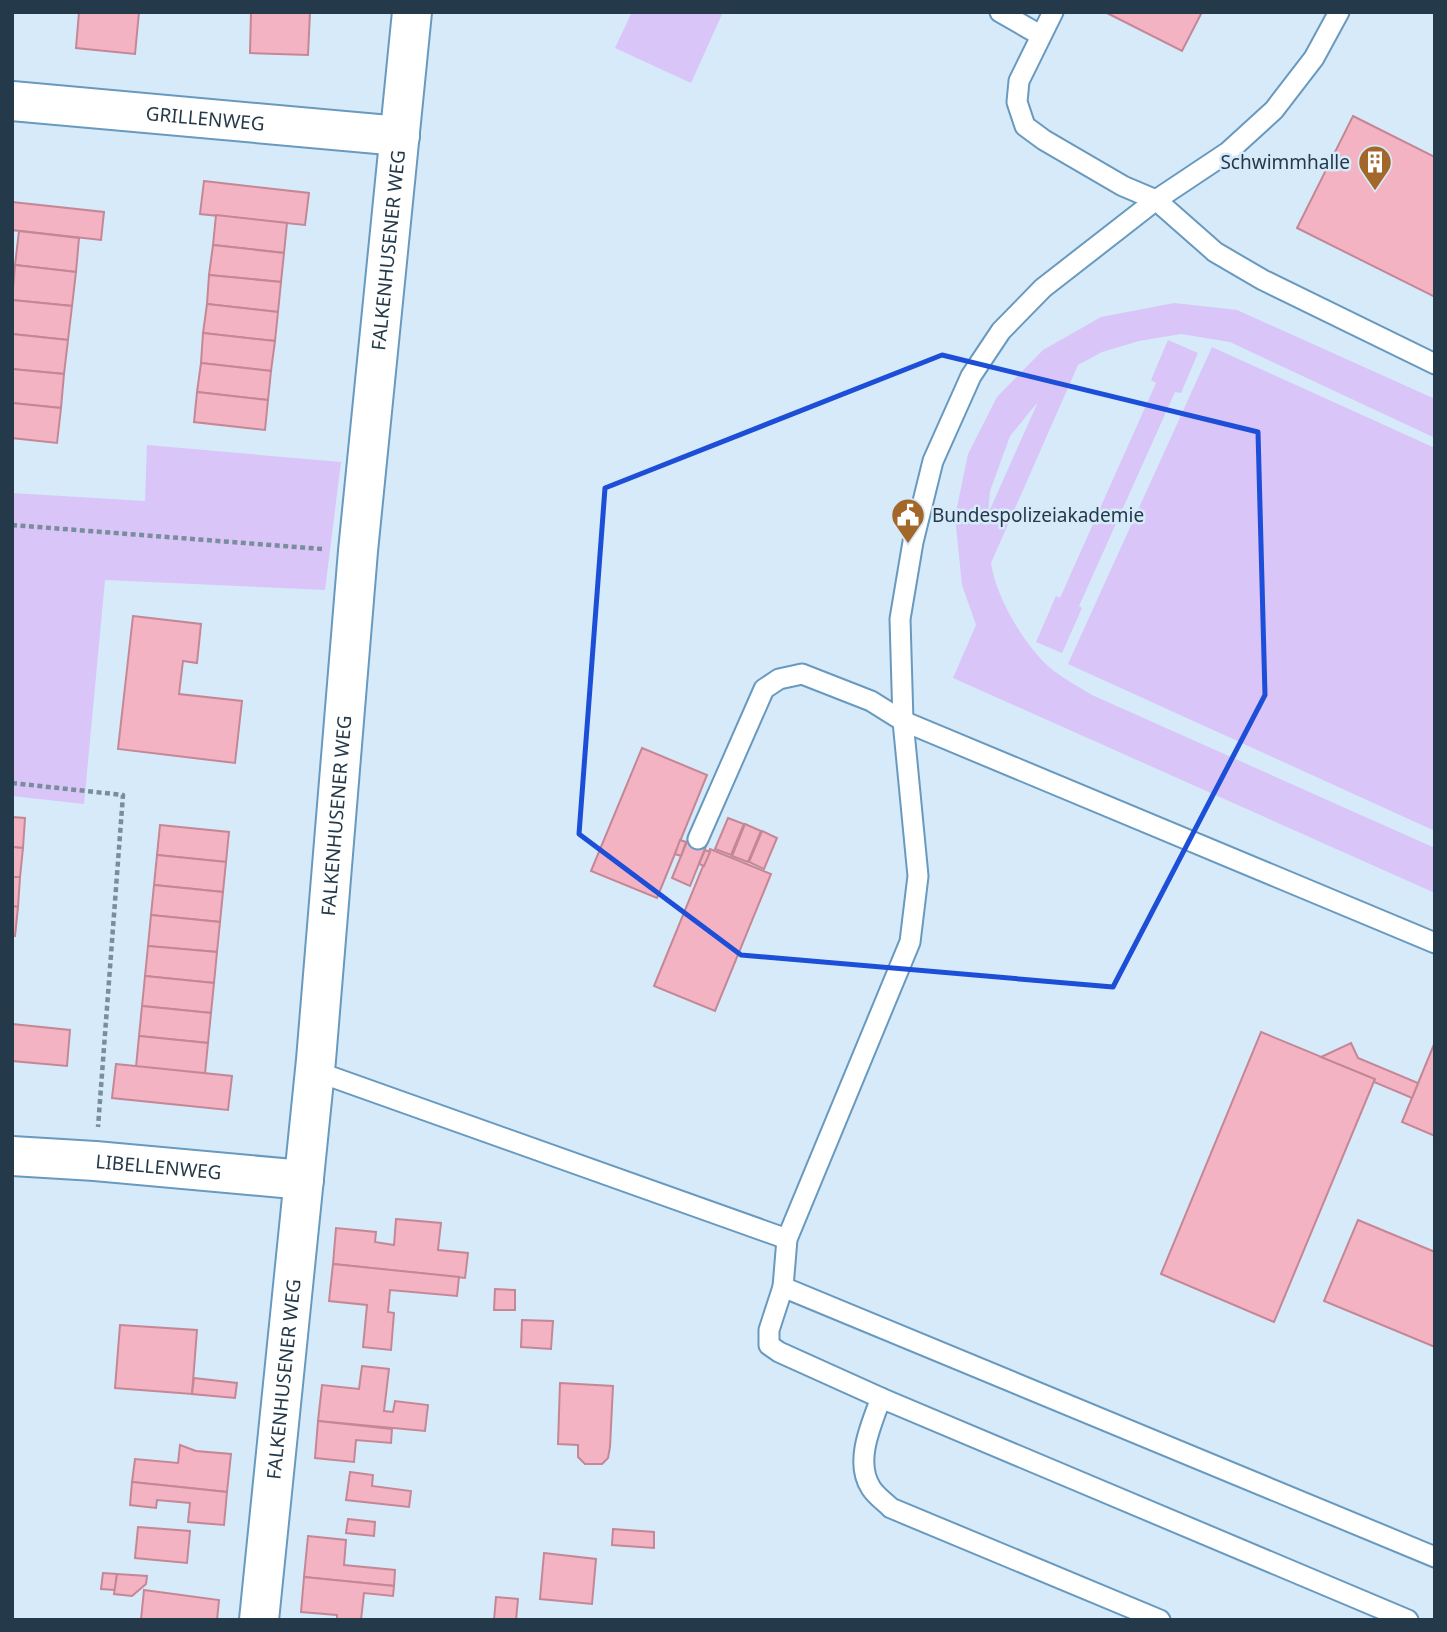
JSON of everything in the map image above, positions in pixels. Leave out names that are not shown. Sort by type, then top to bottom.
[{"type":"street","name":"FALKENHUSENER WEG","points":[[259,1620],[315,1073],[358,551],[412,12]]},
{"type":"street","name":"GRILLENWEG","points":[[12,101],[401,136]]},
{"type":"street","name":"LIBELLENWEG","points":[[12,1156],[304,1180]]},
{"type":"lane","points":[[1000,12],[1041,35]]},
{"type":"lane","points":[[1053,12],[1019,81],[1017,102],[1025,126],[1123,186],[1156,200],[1215,251],[1264,280],[1435,364]]},
{"type":"lane","points":[[1339,12],[1314,58],[1274,110],[1228,152],[1156,200],[1043,288],[1001,331],[971,376],[933,461],[913,542],[900,619],[903,721],[918,876],[910,942],[787,1239],[783,1287],[769,1330],[769,1345],[881,1398],[1408,1620]]},
{"type":"lane","points":[[698,839],[764,689],[779,679],[802,674],[871,701],[903,721],[1435,943]]},
{"type":"lane","points":[[315,1073],[787,1239]]},
{"type":"lane","points":[[783,1287],[1435,1557]]},
{"type":"lane","points":[[881,1398],[870,1427],[863,1458],[871,1488],[891,1508],[1160,1620]]},
{"type":"path","points":[[12,525],[358,551]]},
{"type":"path","points":[[12,783],[123,795],[95,1161]]},
{"type":"highlighted area","points":[[942,355],[1258,432],[1265,695],[1113,987],[741,955],[579,834],[605,488]]},
{"type":"shaded area","points":[[632,12],[723,12],[691,83],[615,48]]},
{"type":"shaded area","points":[[1174,303],[1237,310],[1435,399],[1435,438],[1230,342],[1181,334],[1139,341],[1102,352],[1078,365],[991,563],[999,592],[1014,622],[1033,650],[1054,671],[1092,695],[1435,848],[1435,893],[953,678],[976,625],[962,585],[955,517],[968,454],[997,397],[1043,350],[1101,317]],"holes":[[[1037,403],[988,514],[990,491],[1010,436]]]},
{"type":"shaded area","points":[[1168,340],[1198,353],[1181,393],[1175,392],[1079,606],[1082,608],[1062,653],[1036,642],[1056,596],[1060,598],[1156,383],[1151,380]]},
{"type":"shaded area","points":[[1212,347],[1435,448],[1435,831],[1068,664]]},
{"type":"shaded area","points":[[147,445],[341,462],[325,590],[105,580],[84,804],[12,796],[12,493],[145,501]]},
{"type":"building","points":[[79,12],[139,12],[135,54],[76,48]]},
{"type":"building","points":[[251,12],[310,12],[308,55],[250,53]]},
{"type":"building","points":[[1105,12],[1202,12],[1182,51]]},
{"type":"building","name":"Schwimmhalle","points":[[1353,116],[1435,157],[1435,297],[1297,228]]},
{"type":"building","points":[[204,181],[309,193],[305,225],[200,214]]},
{"type":"building","points":[[12,202],[104,212],[101,240],[12,230]]},
{"type":"building","points":[[216,215],[287,223],[284,253],[213,245]]},
{"type":"building","points":[[19,231],[79,238],[76,272],[15,265]]},
{"type":"building","points":[[213,245],[284,253],[281,282],[209,275]]},
{"type":"building","points":[[15,265],[76,272],[72,306],[12,300]]},
{"type":"building","points":[[209,275],[281,282],[278,312],[207,304]]},
{"type":"building","points":[[12,300],[72,306],[68,340],[12,334]]},
{"type":"building","points":[[207,304],[278,312],[275,341],[203,333]]},
{"type":"building","points":[[203,333],[275,341],[271,371],[201,363]]},
{"type":"building","points":[[12,334],[68,340],[64,374],[12,369]]},
{"type":"building","points":[[201,363],[271,371],[268,400],[197,392]]},
{"type":"building","points":[[12,369],[64,374],[61,408],[12,403]]},
{"type":"building","points":[[197,392],[268,400],[265,430],[194,422]]},
{"type":"building","points":[[12,403],[61,408],[57,443],[12,438]]},
{"type":"building","points":[[133,616],[201,624],[197,663],[183,661],[179,694],[242,701],[235,763],[118,749]]},
{"type":"building","points":[[642,748],[707,775],[657,898],[591,871]]},
{"type":"building","points":[[12,817],[25,818],[23,848],[12,847]]},
{"type":"building","points":[[728,818],[744,824],[731,855],[715,849]]},
{"type":"building","points":[[745,824],[761,831],[748,862],[732,856]]},
{"type":"building","points":[[160,825],[229,832],[226,862],[157,855]]},
{"type":"building","points":[[762,831],[777,838],[764,869],[749,862]]},
{"type":"building","points":[[688,839],[706,846],[690,886],[672,878]]},
{"type":"building","points":[[680,840],[686,842],[681,856],[675,854]]},
{"type":"building","points":[[12,847],[23,848],[20,877],[12,877]]},
{"type":"building","points":[[710,849],[771,874],[715,1011],[654,986]]},
{"type":"building","points":[[705,850],[710,852],[704,866],[699,864]]},
{"type":"building","points":[[157,855],[226,862],[223,892],[154,885]]},
{"type":"building","points":[[12,877],[20,877],[18,907],[12,906]]},
{"type":"building","points":[[154,885],[223,892],[220,922],[151,915]]},
{"type":"building","points":[[12,906],[18,907],[15,936],[12,936]]},
{"type":"building","points":[[151,915],[220,922],[217,952],[148,946]]},
{"type":"building","points":[[148,946],[217,952],[214,983],[145,976]]},
{"type":"building","points":[[145,976],[214,983],[211,1013],[142,1006]]},
{"type":"building","points":[[142,1006],[211,1013],[208,1043],[139,1036]]},
{"type":"building","points":[[12,1024],[70,1030],[67,1066],[12,1061]]},
{"type":"building","points":[[1261,1032],[1375,1079],[1274,1322],[1161,1274]]},
{"type":"building","points":[[139,1036],[208,1043],[205,1074],[136,1067]]},
{"type":"building","points":[[1435,1042],[1435,1136],[1402,1122]]},
{"type":"building","points":[[1351,1043],[1358,1058],[1418,1083],[1412,1098],[1374,1082],[1375,1079],[1321,1057]]},
{"type":"building","points":[[116,1064],[232,1076],[228,1110],[112,1098]]},
{"type":"building","points":[[396,1219],[441,1223],[438,1250],[468,1253],[465,1278],[333,1264],[336,1228],[376,1232],[375,1242],[394,1245]]},
{"type":"building","points":[[1358,1220],[1435,1252],[1435,1347],[1324,1301]]},
{"type":"building","points":[[333,1264],[459,1277],[457,1296],[390,1290],[388,1312],[394,1313],[391,1350],[363,1347],[367,1305],[329,1301]]},
{"type":"building","points":[[495,1289],[515,1290],[515,1310],[494,1310]]},
{"type":"building","points":[[522,1320],[553,1321],[551,1349],[521,1347]]},
{"type":"building","points":[[120,1325],[197,1330],[192,1394],[115,1388]]},
{"type":"building","points":[[362,1366],[389,1369],[384,1411],[393,1412],[395,1401],[428,1405],[425,1431],[318,1421],[322,1385],[359,1389]]},
{"type":"building","points":[[194,1378],[237,1383],[235,1398],[192,1394]]},
{"type":"building","points":[[560,1383],[613,1386],[610,1447],[608,1458],[602,1464],[585,1464],[578,1457],[578,1445],[558,1444]]},
{"type":"building","points":[[318,1421],[392,1429],[391,1443],[356,1440],[354,1462],[315,1458]]},
{"type":"building","points":[[180,1445],[196,1451],[231,1454],[227,1492],[132,1482],[135,1459],[178,1463]]},
{"type":"building","points":[[350,1472],[373,1475],[372,1486],[411,1491],[409,1507],[346,1500]]},
{"type":"building","points":[[132,1482],[227,1492],[224,1525],[188,1522],[190,1503],[157,1500],[156,1508],[130,1505]]},
{"type":"building","points":[[348,1519],[375,1522],[374,1536],[346,1533]]},
{"type":"building","points":[[138,1527],[190,1531],[187,1563],[135,1558]]},
{"type":"building","points":[[613,1529],[654,1532],[654,1548],[612,1545]]},
{"type":"building","points":[[308,1536],[346,1540],[344,1565],[395,1570],[394,1586],[304,1577]]},
{"type":"building","points":[[544,1553],[596,1559],[592,1604],[540,1599]]},
{"type":"building","points":[[103,1573],[117,1574],[115,1590],[101,1589]]},
{"type":"building","points":[[117,1574],[147,1576],[146,1584],[132,1596],[114,1594]]},
{"type":"building","points":[[304,1577],[394,1586],[393,1596],[364,1593],[361,1620],[337,1620],[337,1615],[301,1612]]},
{"type":"building","points":[[144,1590],[219,1600],[217,1620],[141,1620]]},
{"type":"building","points":[[496,1597],[518,1599],[516,1620],[494,1620]]},
{"type":"place","name":"Schwimmhalle","points":[[1375,192]]},
{"type":"place","name":"Bundespolizeiakademie","points":[[908,545]]}]
